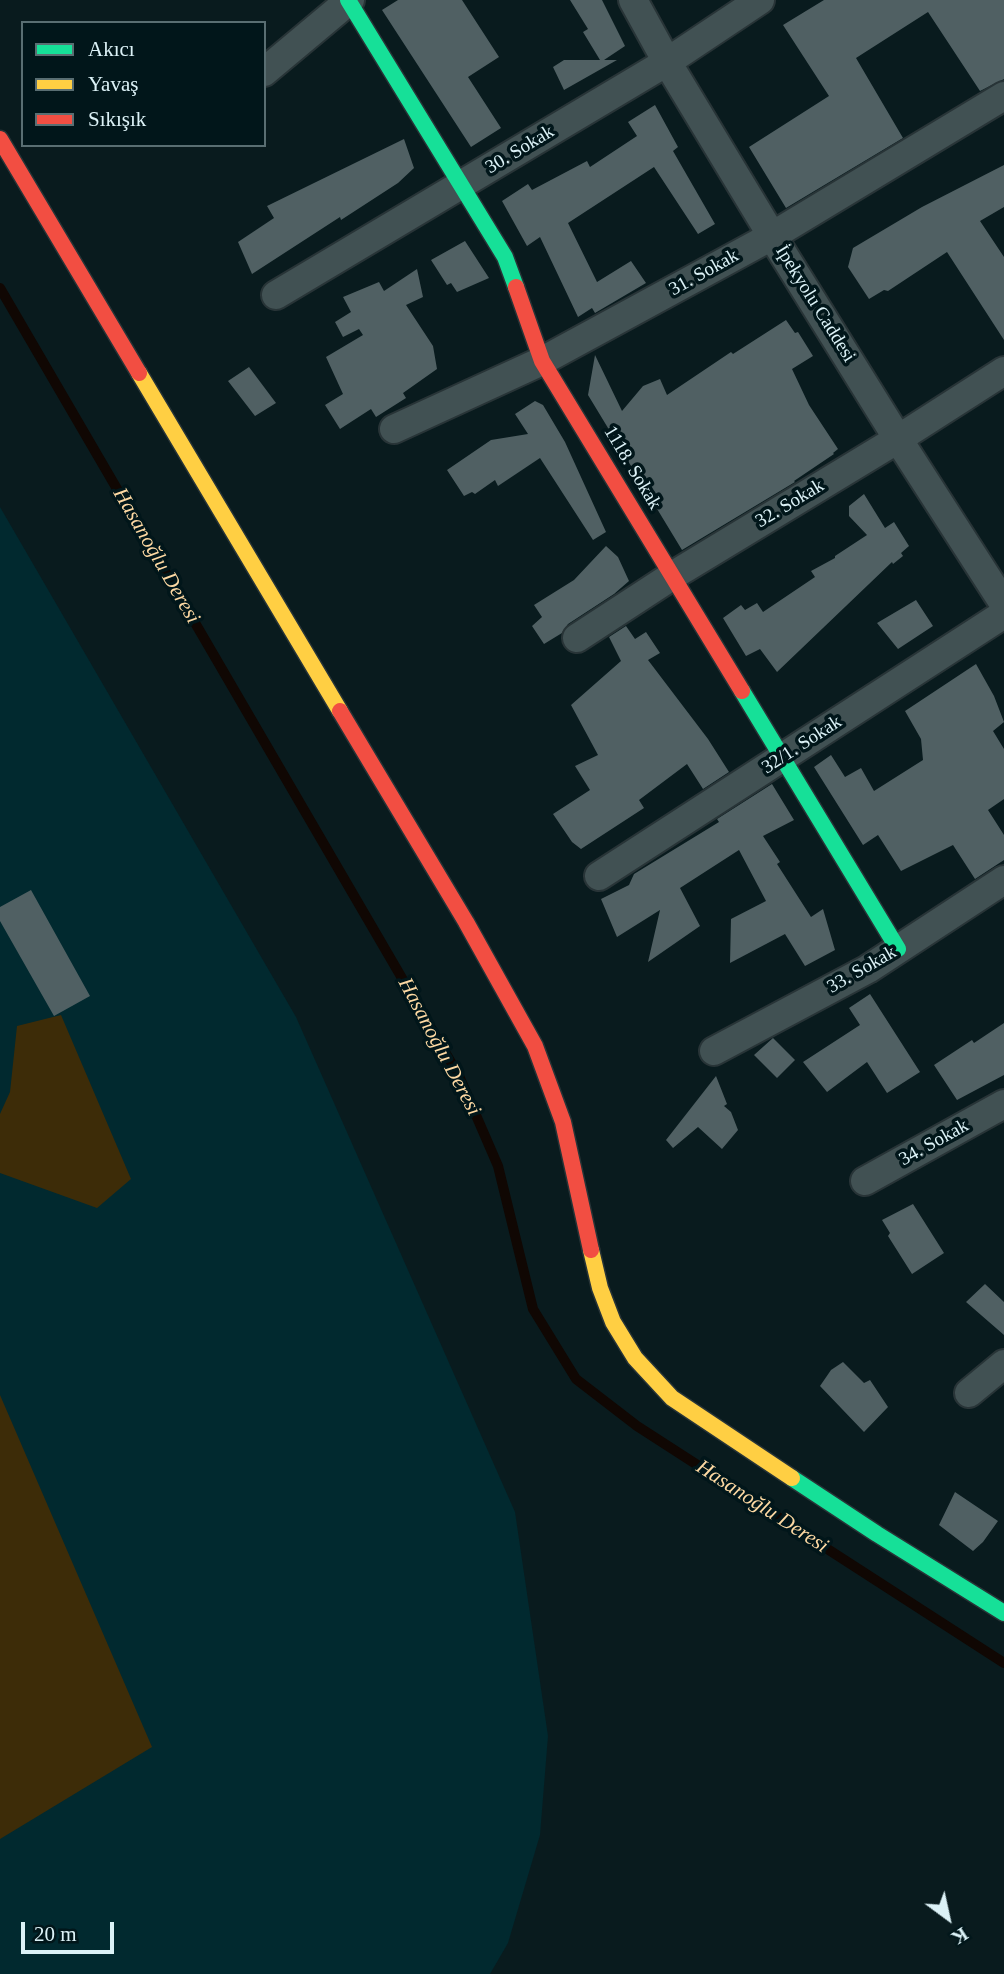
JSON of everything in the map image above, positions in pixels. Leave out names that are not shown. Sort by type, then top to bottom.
[{"type":"street","points":[[266,70],[349,0]]},
{"type":"street","name":"1118. Sokak","points":[[349,0],[505,257],[542,361],[898,949]]},
{"type":"street","name":"İpekyolu Caddesi","points":[[633,0],[667,62],[772,236],[1004,604]]},
{"type":"street","name":"30. Sokak","points":[[276,295],[667,62],[760,0]]},
{"type":"street","name":"31. Sokak","points":[[394,429],[542,361],[772,236],[1004,96]]},
{"type":"street","points":[[0,139],[466,922],[535,1046],[563,1122],[600,1289],[613,1322],[635,1358],[672,1398],[877,1534],[1004,1613]]},
{"type":"street","name":"32. Sokak","points":[[577,638],[672,576],[898,439],[1004,371]]},
{"type":"street","name":"32/1. Sokak","points":[[599,876],[1004,614]]},
{"type":"street","name":"33. Sokak","points":[[714,1051],[868,969],[1004,880]]},
{"type":"street","name":"34. Sokak","points":[[865,1181],[1004,1104]]},
{"type":"street","points":[[969,1393],[1004,1364]]},
{"type":"shaded area","points":[[0,507],[296,1017],[515,1512],[548,1736],[540,1835],[508,1943],[490,1974],[0,1974]]},
{"type":"shaded area","points":[[61,1015],[131,1179],[97,1208],[0,1173],[0,1114],[10,1092],[17,1026]]},
{"type":"shaded area","points":[[0,1395],[152,1747],[0,1839]]},
{"type":"building","points":[[398,0],[462,0],[499,57],[468,77],[501,128],[471,147],[382,10]]},
{"type":"building","points":[[570,0],[602,0],[625,46],[604,60],[617,60],[564,90],[553,67],[564,60],[600,60],[583,32],[588,29]]},
{"type":"building","points":[[824,0],[1004,0],[1004,79],[980,91],[928,12],[856,58],[903,138],[786,208],[749,147],[829,96],[783,25]]},
{"type":"building","points":[[655,105],[678,147],[673,151],[715,224],[698,234],[654,167],[568,223],[597,282],[631,261],[646,283],[595,313],[592,308],[578,317],[540,237],[527,246],[502,201],[528,184],[532,190],[587,161],[590,167],[637,136],[628,122]]},
{"type":"building","points":[[404,139],[414,168],[398,183],[252,274],[238,242],[274,218],[267,206]]},
{"type":"building","points":[[1004,165],[1004,207],[980,221],[1004,257],[1004,340],[947,252],[888,291],[884,290],[869,299],[848,267],[853,248],[922,207]]},
{"type":"building","points":[[465,241],[489,278],[457,292],[451,283],[447,285],[431,260]]},
{"type":"building","points":[[417,269],[423,297],[406,305],[433,346],[437,369],[403,393],[406,398],[376,417],[371,409],[340,429],[325,405],[343,394],[326,357],[363,335],[359,329],[343,337],[335,322],[351,312],[343,297],[379,282],[384,291]]},
{"type":"building","points":[[786,320],[795,333],[798,332],[813,356],[792,369],[809,405],[838,449],[795,482],[682,550],[588,395],[595,355],[622,411],[643,386],[660,379],[667,395],[731,352],[733,354]]},
{"type":"building","points":[[249,367],[276,403],[255,416],[228,381]]},
{"type":"building","points":[[535,401],[543,405],[565,442],[606,532],[593,540],[540,458],[498,486],[495,480],[475,494],[472,492],[464,496],[447,470],[491,440],[528,434],[515,414]]},
{"type":"building","points":[[864,494],[885,528],[894,522],[909,546],[901,553],[903,556],[893,564],[892,562],[777,672],[760,649],[746,656],[723,618],[741,605],[745,610],[757,603],[763,612],[815,577],[811,571],[867,535],[849,516],[849,506]]},
{"type":"building","points":[[606,546],[618,557],[629,581],[544,644],[532,626],[542,617],[534,605],[574,580]]},
{"type":"building","points":[[916,600],[933,626],[898,649],[877,623]]},
{"type":"building","points":[[626,626],[635,639],[646,632],[660,653],[648,660],[708,739],[729,772],[703,789],[687,764],[639,800],[644,808],[581,849],[572,842],[553,814],[590,790],[575,766],[598,755],[571,705],[621,661],[609,637]]},
{"type":"building","points":[[976,664],[994,696],[1004,722],[993,731],[1004,749],[1004,799],[988,810],[1004,835],[1004,860],[975,879],[953,845],[901,871],[878,835],[863,845],[814,767],[831,755],[845,777],[861,768],[874,791],[923,760],[921,739],[905,711]]},
{"type":"building","points":[[772,784],[794,820],[763,836],[780,862],[777,864],[811,917],[823,909],[835,950],[805,966],[785,934],[730,963],[731,919],[766,901],[739,850],[680,888],[700,926],[648,962],[660,910],[617,937],[601,899],[629,885],[634,874],[719,822],[717,819]]},
{"type":"building","points":[[31,890],[90,996],[54,1016],[0,921],[0,907]]},
{"type":"building","points":[[870,994],[920,1072],[887,1093],[867,1062],[827,1092],[803,1062],[860,1025],[849,1008]]},
{"type":"building","points":[[1004,1023],[1004,1075],[957,1100],[934,1065]]},
{"type":"building","points":[[773,1038],[795,1060],[777,1078],[754,1055]]},
{"type":"building","points":[[716,1076],[727,1104],[724,1106],[731,1112],[738,1130],[722,1149],[698,1127],[673,1148],[666,1140]]},
{"type":"building","points":[[913,1204],[944,1253],[912,1274],[888,1236],[890,1233],[882,1220]]},
{"type":"building","points":[[985,1284],[1004,1302],[1004,1335],[966,1302]]},
{"type":"building","points":[[843,1362],[864,1383],[870,1380],[888,1407],[864,1432],[820,1386],[831,1370]]},
{"type":"building","points":[[955,1492],[998,1521],[973,1551],[939,1525]]},
{"type":"waterway","name":"Hasanoğlu Deresi","points":[[0,288],[459,1076],[498,1166],[533,1309],[576,1379],[637,1426],[1004,1663]]},
{"type":"traffic: fast","points":[[348,0],[505,257],[516,287]]},
{"type":"traffic: fast","points":[[742,691],[898,949]]},
{"type":"traffic: fast","points":[[792,1478],[1004,1613]]},
{"type":"traffic: slow","points":[[139,373],[340,711]]},
{"type":"traffic: slow","points":[[591,1250],[600,1288],[613,1322],[635,1358],[672,1398],[792,1478]]},
{"type":"traffic: jam","points":[[0,139],[139,373]]},
{"type":"traffic: jam","points":[[516,287],[542,361],[742,691]]},
{"type":"traffic: jam","points":[[340,711],[466,922],[535,1046],[563,1122],[591,1250]]}]
